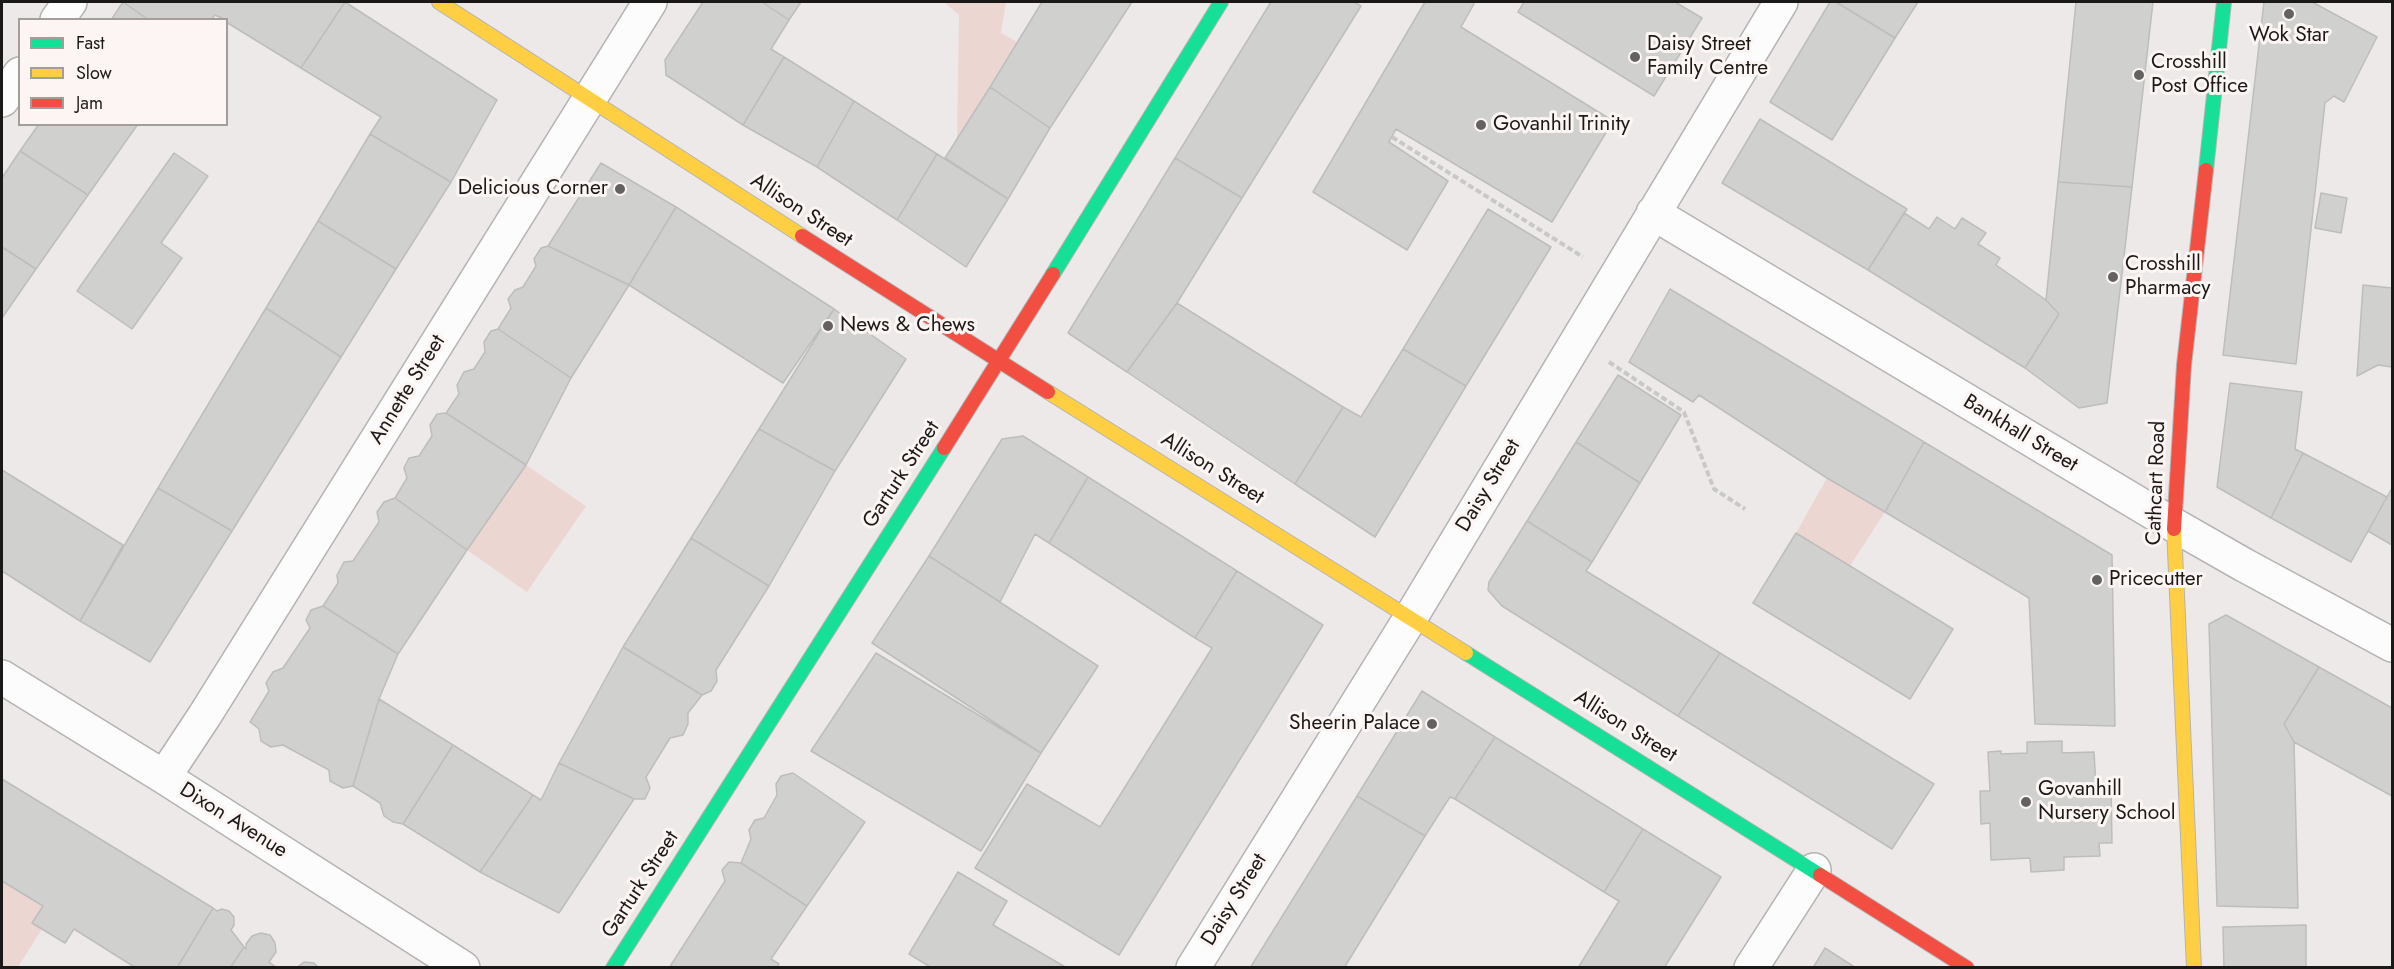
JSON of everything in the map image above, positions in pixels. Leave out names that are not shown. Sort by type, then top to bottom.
[{"type":"street","points":[[58,18],[70,2]]},
{"type":"street","name":"Allison Street","points":[[439,2],[999,362],[1411,617],[1967,968]]},
{"type":"street","name":"Annette Street","points":[[164,777],[205,715],[587,99],[650,2]]},
{"type":"street","name":"Garturk Street","points":[[613,968],[999,362],[1221,2]]},
{"type":"street","name":"Daisy Street","points":[[1193,968],[1411,617],[1575,340],[1781,2]]},
{"type":"street","name":"Cathcart Road","points":[[2194,968],[2174,525],[2184,365],[2224,2]]},
{"type":"street","points":[[2,100],[18,77]]},
{"type":"street","name":"Bankhall Street","points":[[1653,213],[2091,477],[2244,566],[2392,645]]},
{"type":"street","name":"Dixon Avenue","points":[[2,677],[164,777],[463,968]]},
{"type":"street","points":[[1751,968],[1814,870]]},
{"type":"path","points":[[1392,137],[1585,258],[1616,274]]},
{"type":"path","points":[[1575,340],[1684,412],[1714,489],[1744,509]]},
{"type":"shaded area","points":[[944,2],[1006,2],[1001,33],[1017,42],[957,139],[959,15]]},
{"type":"shaded area","points":[[526,465],[586,506],[527,592],[467,550]]},
{"type":"shaded area","points":[[1827,478],[1885,512],[1850,566],[1796,533]]},
{"type":"shaded area","points":[[2,881],[43,906],[32,922],[42,929],[18,967],[2,967]]},
{"type":"building","points":[[123,2],[345,2],[301,68],[228,23],[228,18],[215,15],[213,18],[146,18]]},
{"type":"building","points":[[123,2],[146,18],[112,18]]},
{"type":"building","points":[[345,2],[497,100],[451,182],[370,134],[381,117],[301,68]]},
{"type":"building","points":[[703,2],[762,2],[789,20],[771,49],[784,57],[743,125],[666,75],[665,60]]},
{"type":"building","points":[[762,2],[801,2],[789,20]]},
{"type":"building","points":[[1042,2],[1132,2],[1050,128],[990,87]]},
{"type":"building","points":[[1271,2],[1354,2],[1361,6],[1242,198],[1175,158]]},
{"type":"building","name":"Govanhil Trinity","points":[[1425,2],[1475,2],[1461,27],[1613,121],[1552,222],[1396,129],[1389,142],[1448,181],[1407,250],[1313,192]]},
{"type":"building","name":"Daisy Street Family Centre","points":[[1524,2],[1675,2],[1702,18],[1654,96],[1518,12]]},
{"type":"building","points":[[1830,2],[1836,2],[1895,38],[1832,140],[1770,102]]},
{"type":"building","points":[[1836,2],[1918,2],[1895,38]]},
{"type":"building","points":[[2076,2],[2153,2],[2132,187],[2058,182]]},
{"type":"building","points":[[2264,2],[2312,2],[2377,37],[2344,102],[2334,96],[2325,103],[2296,364],[2223,355]]},
{"type":"building","points":[[784,57],[854,101],[817,167],[743,125]]},
{"type":"building","points":[[990,87],[1050,128],[1008,199],[945,158]]},
{"type":"building","points":[[854,101],[937,154],[897,220],[817,167]]},
{"type":"building","points":[[1760,119],[1907,209],[1868,270],[1722,183]]},
{"type":"building","points":[[38,126],[137,126],[88,195],[20,151]]},
{"type":"building","points":[[370,134],[451,182],[396,269],[318,221]]},
{"type":"building","points":[[20,151],[88,195],[36,269],[2,247],[2,178]]},
{"type":"building","points":[[174,153],[208,176],[161,243],[182,258],[132,329],[77,291]]},
{"type":"building","points":[[937,154],[1008,199],[966,267],[897,220]]},
{"type":"building","points":[[1175,158],[1242,198],[1177,303],[1127,372],[1068,333]]},
{"type":"building","points":[[601,163],[676,207],[629,285],[548,246]]},
{"type":"building","points":[[2058,182],[2132,187],[2107,403],[2079,408],[2025,368],[2059,314],[2046,300]]},
{"type":"building","points":[[2321,193],[2347,198],[2341,233],[2315,228]]},
{"type":"building","points":[[676,207],[834,309],[783,383],[629,285]]},
{"type":"building","points":[[1488,209],[1551,247],[1466,386],[1403,349]]},
{"type":"building","points":[[1904,213],[1929,229],[1937,217],[1955,229],[1962,218],[1986,233],[1978,244],[2000,258],[1996,265],[2046,300],[2059,314],[2025,368],[1868,270]]},
{"type":"building","points":[[318,221],[396,269],[341,357],[266,308]]},
{"type":"building","points":[[548,246],[629,285],[571,378],[498,329],[511,308],[508,299],[515,290],[523,287],[536,266],[534,259],[541,248]]},
{"type":"building","points":[[2,247],[36,269],[2,318]]},
{"type":"building","points":[[2363,285],[2392,288],[2392,367],[2378,365],[2357,376]]},
{"type":"building","points":[[1670,289],[1924,442],[1885,512],[1827,478],[1699,395],[1693,402],[1629,362]]},
{"type":"building","points":[[1177,303],[1343,407],[1295,484],[1127,372]]},
{"type":"building","points":[[266,308],[341,357],[232,531],[158,488]]},
{"type":"building","points":[[834,309],[906,359],[835,471],[759,429]]},
{"type":"building","points":[[498,329],[571,378],[526,465],[446,413],[459,394],[457,385],[464,372],[474,369],[485,352],[484,342],[491,331]]},
{"type":"building","points":[[1403,349],[1466,386],[1375,537],[1295,484],[1343,407],[1361,417]]},
{"type":"building","points":[[1618,375],[1681,415],[1640,483],[1576,442]]},
{"type":"building","points":[[2230,383],[2302,392],[2295,449],[2303,453],[2271,518],[2217,487]]},
{"type":"building","points":[[446,413],[526,465],[467,550],[395,498],[407,478],[404,468],[409,458],[419,456],[432,436],[430,425],[437,414]]},
{"type":"building","points":[[759,429],[835,471],[769,586],[691,538]]},
{"type":"building","points":[[1023,436],[1088,477],[1049,543],[1035,534],[1000,602],[929,556],[1002,439]]},
{"type":"building","points":[[1576,442],[1640,483],[1592,562],[1527,521]]},
{"type":"building","points":[[1924,442],[2112,555],[2115,726],[2035,724],[2029,598],[1885,512]]},
{"type":"building","points":[[2303,453],[2387,497],[2351,562],[2271,518]]},
{"type":"building","points":[[2,470],[123,545],[80,621],[2,571]]},
{"type":"building","points":[[1088,477],[1237,571],[1195,638],[1049,543]]},
{"type":"building","points":[[158,488],[232,531],[150,662],[80,621]]},
{"type":"building","points":[[2392,488],[2392,545],[2368,531]]},
{"type":"building","points":[[395,498],[467,550],[398,654],[323,606],[338,583],[337,575],[344,562],[353,561],[379,522],[377,512],[384,502]]},
{"type":"building","points":[[1527,521],[1592,562],[1586,571],[1720,653],[1678,716],[1502,606],[1488,590],[1489,582]]},
{"type":"building","points":[[1796,533],[1953,629],[1910,699],[1753,603]]},
{"type":"building","points":[[691,538],[769,586],[716,670],[717,681],[711,691],[702,695],[623,647]]},
{"type":"building","points":[[929,556],[1098,666],[1041,753],[872,643]]},
{"type":"building","points":[[1237,571],[1323,625],[1119,955],[975,868],[1027,784],[1100,827],[1212,648],[1195,638]]},
{"type":"building","points":[[323,606],[398,654],[379,699],[353,786],[343,788],[330,781],[329,770],[283,745],[271,747],[261,741],[259,729],[250,722],[269,691],[266,683],[273,672],[283,668],[310,628],[306,620],[311,610]]},
{"type":"building","points":[[2226,615],[2319,667],[2284,724],[2294,742],[2298,908],[2217,906],[2209,624]]},
{"type":"building","points":[[623,647],[702,695],[688,713],[688,724],[683,735],[670,738],[646,777],[650,788],[645,799],[634,799],[559,763]]},
{"type":"building","points":[[876,653],[1041,753],[981,851],[811,751]]},
{"type":"building","points":[[1720,653],[1934,784],[1892,849],[1678,716]]},
{"type":"building","points":[[2319,667],[2392,708],[2392,796],[2294,742],[2284,724]]},
{"type":"building","points":[[1422,691],[1495,737],[1455,799],[1450,797],[1425,836],[1357,796]]},
{"type":"building","points":[[379,699],[453,745],[403,824],[393,822],[384,816],[380,803],[353,786]]},
{"type":"building","points":[[1495,737],[1643,829],[1604,892],[1455,799]]},
{"type":"building","points":[[2062,741],[2062,753],[2094,752],[2096,788],[2111,788],[2112,843],[2099,843],[2100,856],[2064,857],[2064,870],[2031,872],[2030,858],[1991,860],[1990,823],[1981,824],[1980,791],[1990,791],[1988,752],[2027,753],[2027,742]]},
{"type":"building","points":[[453,745],[533,795],[480,872],[403,824]]},
{"type":"building","points":[[559,763],[634,799],[559,913],[480,872],[533,795],[541,800]]},
{"type":"building","points":[[793,773],[865,822],[807,906],[741,863],[751,839],[749,830],[755,820],[764,818],[777,795],[776,784],[781,776]]},
{"type":"building","points":[[2,779],[213,908],[177,968],[136,968],[74,929],[65,943],[32,923],[43,906],[2,881]]},
{"type":"building","points":[[1357,796],[1425,836],[1344,968],[1250,968]]},
{"type":"building","points":[[1643,829],[1721,877],[1664,968],[1578,968],[1619,901],[1604,892]]},
{"type":"building","points":[[729,862],[741,863],[807,906],[771,959],[779,964],[777,968],[669,968],[725,881],[722,870]]},
{"type":"building","points":[[958,872],[1007,901],[993,925],[1067,968],[932,968],[909,954]]},
{"type":"building","points":[[213,908],[217,911],[222,909],[229,911],[234,917],[231,930],[244,947],[230,968],[177,968]]},
{"type":"building","points":[[2306,925],[2306,968],[2224,968],[2223,927]]},
{"type":"building","points":[[261,933],[270,935],[275,943],[276,952],[269,962],[277,968],[230,968],[244,947],[246,949],[246,944],[252,936]]},
{"type":"building","points":[[1825,948],[1856,968],[1813,968]]},
{"type":"building","points":[[304,962],[314,963],[319,968],[296,968]]},
{"type":"traffic: fast","points":[[1053,274],[1221,2]]},
{"type":"traffic: fast","points":[[2206,170],[2224,2]]},
{"type":"traffic: fast","points":[[613,968],[944,448]]},
{"type":"traffic: fast","points":[[1466,653],[1820,875]]},
{"type":"traffic: slow","points":[[439,2],[802,236]]},
{"type":"traffic: slow","points":[[1048,392],[1466,653]]},
{"type":"traffic: slow","points":[[2174,529],[2194,968]]},
{"type":"traffic: jam","points":[[2174,529],[2184,365],[2206,170]]},
{"type":"traffic: jam","points":[[802,236],[1048,392]]},
{"type":"traffic: jam","points":[[944,448],[1053,274]]},
{"type":"traffic: jam","points":[[1820,875],[1967,968]]},
{"type":"place","name":"Wok Star","points":[[2289,14]]},
{"type":"place","name":"Daisy Street Family Centre","points":[[1635,57]]},
{"type":"place","name":"Crosshill Post Office","points":[[2139,75]]},
{"type":"place","name":"Govanhil Trinity","points":[[1481,125]]},
{"type":"place","name":"Delicious Corner","points":[[620,189]]},
{"type":"place","name":"Crosshill Pharmacy","points":[[2113,277]]},
{"type":"place","name":"News & Chews","points":[[828,326]]},
{"type":"place","name":"Pricecutter","points":[[2097,580]]},
{"type":"place","name":"Sheerin Palace","points":[[1432,724]]},
{"type":"place","name":"Govanhill Nursery School","points":[[2026,802]]}]
